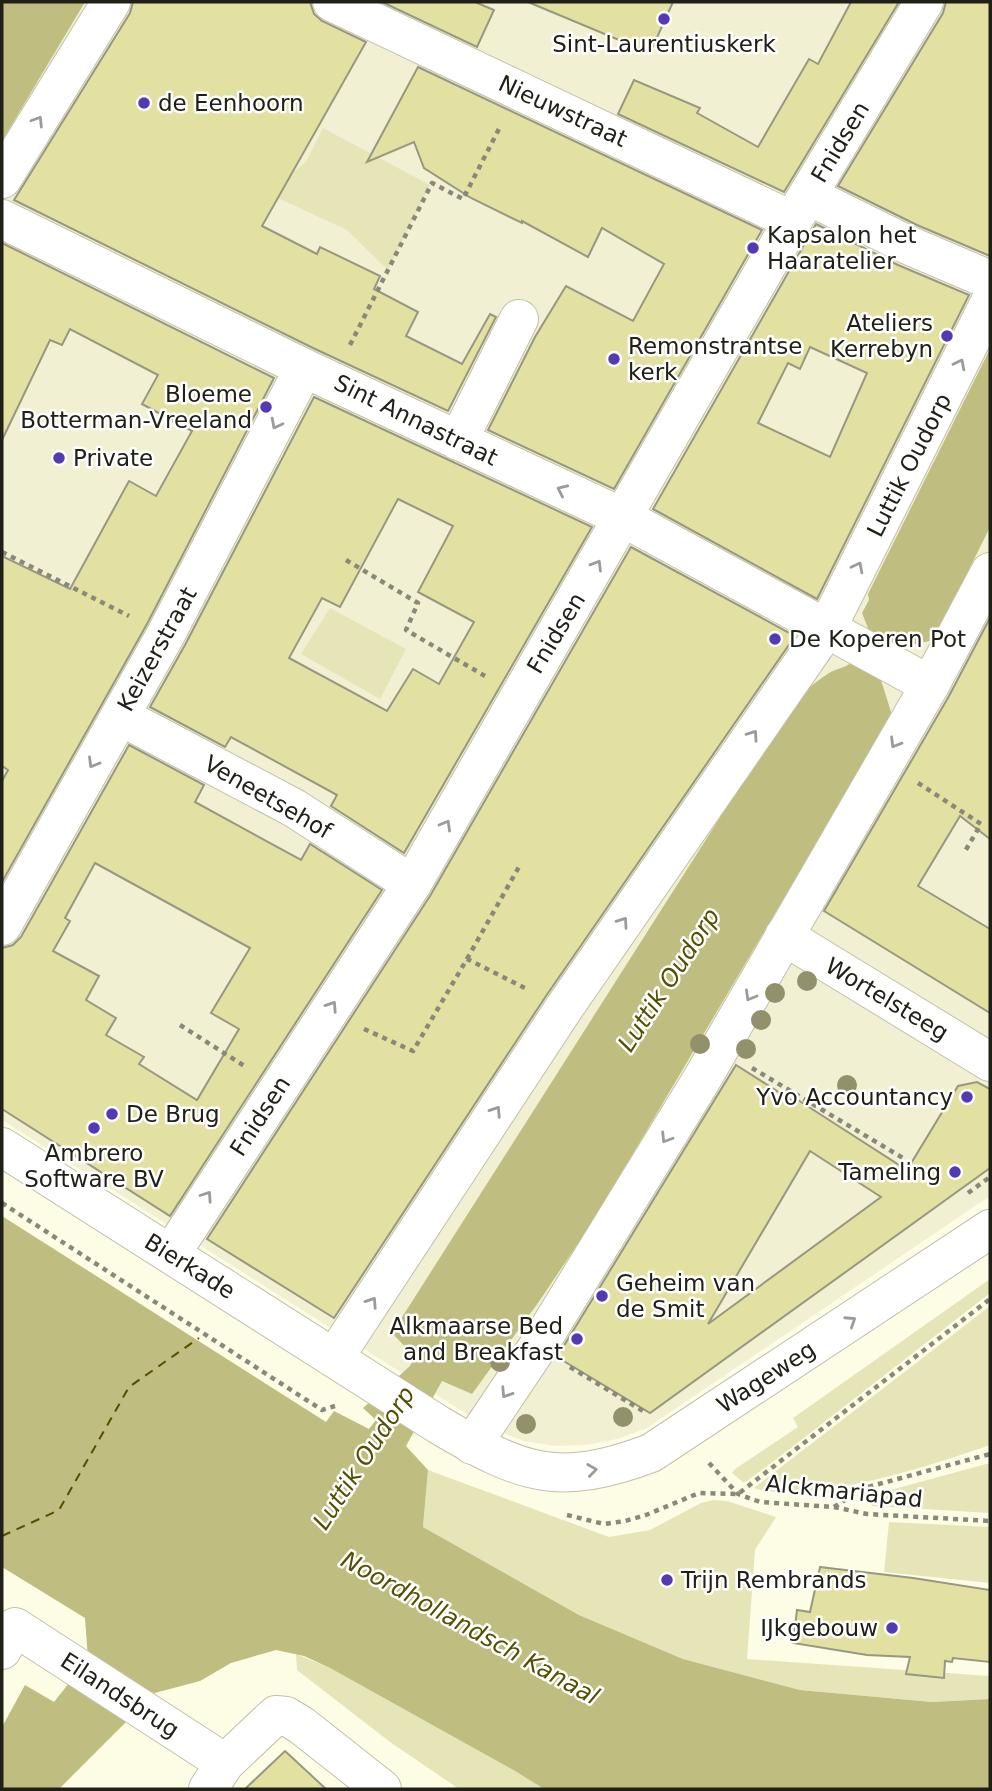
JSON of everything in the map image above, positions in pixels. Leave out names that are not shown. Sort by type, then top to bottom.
[{"type":"street","points":[[2,179],[111,2]]},
{"type":"street","name":"Nieuwstraat","points":[[332,2],[725,188],[799,211],[821,202],[990,280]]},
{"type":"street","name":"Fnidsen","points":[[171,1254],[412,884],[799,211],[925,2]]},
{"type":"street","name":"Sint Annastraat","points":[[2,219],[458,441],[624,518],[930,685]]},
{"type":"street","name":"Luttik Oudorp","points":[[334,1358],[564,1008],[843,637],[990,302]]},
{"type":"street","points":[[458,441],[519,319]]},
{"type":"street","name":"Keizerstraat","points":[[2,926],[166,634],[319,374]]},
{"type":"street","points":[[472,1445],[537,1348],[720,1049],[930,685],[990,572]]},
{"type":"street","name":"Veneetsehof","points":[[120,716],[294,808],[412,884]]},
{"type":"street","name":"Wortelsteeg","points":[[784,936],[990,1062]]},
{"type":"street","name":"Bierkade","points":[[2,1147],[472,1445]]},
{"type":"street","name":"Wageweg","points":[[472,1445],[525,1467],[566,1474],[600,1470],[651,1453],[990,1229]]},
{"type":"street","name":"Eilandsbrug","points":[[8,1639],[70,1661],[147,1712],[217,1776]]},
{"type":"street","points":[[217,1776],[268,1720],[276,1715],[286,1716],[382,1789]]},
{"type":"path","points":[[319,374],[389,271],[432,183],[463,199],[519,90]]},
{"type":"path","points":[[2,552],[166,634]]},
{"type":"path","points":[[346,560],[418,603],[405,630],[519,696]]},
{"type":"path","points":[[884,761],[981,824],[964,853]]},
{"type":"path","points":[[330,1010],[380,1038],[412,1051],[520,865]]},
{"type":"path","points":[[467,959],[564,1008]]},
{"type":"path","points":[[180,1025],[279,1088]]},
{"type":"path","points":[[720,1049],[903,1158],[903,1164],[909,1167]]},
{"type":"path","points":[[957,1200],[990,1177]]},
{"type":"path","points":[[2,1203],[322,1409]]},
{"type":"path","points":[[199,1338],[203,1331]]},
{"type":"path","points":[[537,1348],[652,1416]]},
{"type":"path","points":[[834,1507],[864,1488],[990,1454]]},
{"type":"path","name":"Alckmariapad","points":[[709,1463],[738,1494],[760,1502],[834,1507],[867,1514],[990,1521]]},
{"type":"shaded area","points":[[2,2],[990,2],[990,1196],[647,1428],[617,1439],[586,1445],[555,1446],[524,1441],[489,1428],[2,1120]]},
{"type":"shaded area","points":[[323,128],[430,185],[388,270],[347,230],[278,198],[292,173],[306,162]]},
{"type":"shaded area","points":[[330,608],[406,649],[380,699],[301,654]]},
{"type":"shaded area","points":[[990,1279],[990,1293],[778,1458],[744,1483],[732,1473],[798,1427],[793,1418]]},
{"type":"shaded area","points":[[990,1306],[990,1445],[906,1472],[838,1487],[806,1492],[777,1492],[754,1488]]},
{"type":"shaded area","points":[[990,1463],[990,1513],[872,1506],[867,1499],[871,1493]]},
{"type":"shaded area","points":[[428,1470],[609,1537],[650,1530],[701,1503],[713,1500],[727,1501],[776,1517],[755,1550],[747,1659],[990,1676],[990,1699],[932,1702],[800,1690],[683,1659],[579,1615],[423,1527]]},
{"type":"shaded area","points":[[889,1522],[990,1527],[990,1583],[884,1572]]},
{"type":"shaded area","points":[[296,1654],[330,1668],[544,1789],[459,1789],[390,1742],[297,1670]]},
{"type":"water","points":[[2,2],[85,2],[2,141]]},
{"type":"water","points":[[990,349],[990,527],[934,640],[897,648],[870,633],[862,613],[869,600],[868,594]]},
{"type":"water","name":"Noordhollandsch Kanaal","points":[[855,659],[880,677],[892,715],[595,1218],[472,1394],[442,1381],[406,1446],[428,1470],[423,1527],[579,1615],[683,1659],[800,1690],[932,1702],[990,1699],[990,1789],[544,1789],[330,1668],[304,1656],[276,1650],[231,1663],[200,1681],[147,1695],[133,1715],[59,1789],[2,1789],[2,1727],[25,1685],[54,1702],[88,1659],[85,1618],[2,1567],[2,1216],[326,1422],[334,1411],[369,1429],[376,1420],[363,1408],[410,1366],[415,1357],[392,1333],[796,698],[829,673],[847,666]]},
{"type":"building","points":[[133,2],[310,2],[314,14],[322,21],[366,42],[262,226],[317,254],[320,247],[380,276],[374,289],[418,312],[406,336],[462,364],[490,314],[496,317],[448,411],[313,348],[14,200],[130,13]]},
{"type":"building","points":[[382,2],[475,2],[494,10],[477,47]]},
{"type":"building","points":[[528,2],[673,2],[650,53]]},
{"type":"building","points":[[851,2],[899,2],[784,192],[618,114],[634,80],[700,108],[697,113],[758,147],[809,59],[818,64]]},
{"type":"building","points":[[946,2],[990,2],[990,256],[917,225],[838,186],[943,13]]},
{"type":"building","points":[[418,67],[762,230],[614,489],[488,430],[535,337],[566,286],[633,321],[664,264],[602,228],[588,257],[522,221],[471,198],[424,168],[414,142],[367,162]]},
{"type":"building","points":[[816,224],[898,265],[969,295],[817,599],[653,509]],"holes":[[[810,347],[867,373],[830,457],[758,423],[788,363],[800,369]]]},
{"type":"building","points":[[2,243],[274,378],[147,624],[2,882],[2,781],[8,770],[2,766],[2,556],[70,589],[129,481],[156,496],[192,431],[142,404],[158,375],[70,329],[62,345],[50,340],[2,440]]},
{"type":"building","points":[[314,397],[592,527],[404,853],[331,806],[337,795],[231,737],[225,747],[150,707]],"holes":[[[398,499],[453,526],[418,592],[474,622],[439,684],[413,669],[387,711],[289,658],[322,598],[340,607]]]},
{"type":"building","points":[[631,547],[795,636],[546,996],[334,1318],[207,1239],[430,896]]},
{"type":"building","points":[[990,618],[990,839],[960,816],[918,886],[990,929],[990,1013],[824,911],[949,696]]},
{"type":"building","points":[[129,745],[204,785],[195,802],[301,860],[310,844],[382,890],[170,1216],[2,1109],[2,948],[13,945],[21,937]],"holes":[[[95,863],[250,948],[211,1013],[239,1029],[197,1100],[139,1064],[144,1057],[106,1035],[116,1018],[86,1000],[99,976],[53,951],[70,921],[65,918]]]},
{"type":"building","points":[[736,1065],[796,1103],[798,1100],[907,1170],[958,1086],[977,1082],[990,1089],[990,1168],[650,1413],[557,1357]],"holes":[[[810,1151],[881,1197],[708,1324]]]},
{"type":"building","name":"IJkgebouw","points":[[820,1567],[990,1590],[990,1662],[953,1658],[952,1662],[945,1661],[944,1678],[906,1674],[910,1657],[867,1655],[793,1643],[797,1610],[810,1612]]},
{"type":"building","points":[[285,1751],[326,1789],[245,1789]]},
{"type":"ferry route","points":[[2,1536],[59,1510],[129,1387],[199,1338]]},
{"type":"place","name":"Sint-Laurentiuskerk","points":[[664,19]]},
{"type":"place","name":"de Eenhoorn","points":[[144,103]]},
{"type":"place","name":"Kapsalon het Haaratelier","points":[[753,248]]},
{"type":"place","name":"Ateliers Kerrebyn","points":[[947,336]]},
{"type":"place","name":"Remonstrantse kerk","points":[[614,359]]},
{"type":"place","name":"Bloeme Botterman-Vreeland","points":[[266,407]]},
{"type":"place","name":"Private","points":[[59,458]]},
{"type":"place","name":"De Koperen Pot","points":[[775,639]]},
{"type":"place","name":"Yvo Accountancy","points":[[967,1097]]},
{"type":"place","name":"De Brug","points":[[112,1114]]},
{"type":"place","name":"Ambrero Software BV","points":[[94,1128]]},
{"type":"place","name":"Tameling","points":[[955,1172]]},
{"type":"place","name":"Geheim van de Smit","points":[[602,1296]]},
{"type":"place","name":"Alkmaarse Bed and Breakfast","points":[[577,1339]]},
{"type":"place","name":"Trijn Rembrands","points":[[667,1580]]},
{"type":"place","name":"IJkgebouw","points":[[892,1628]]}]
